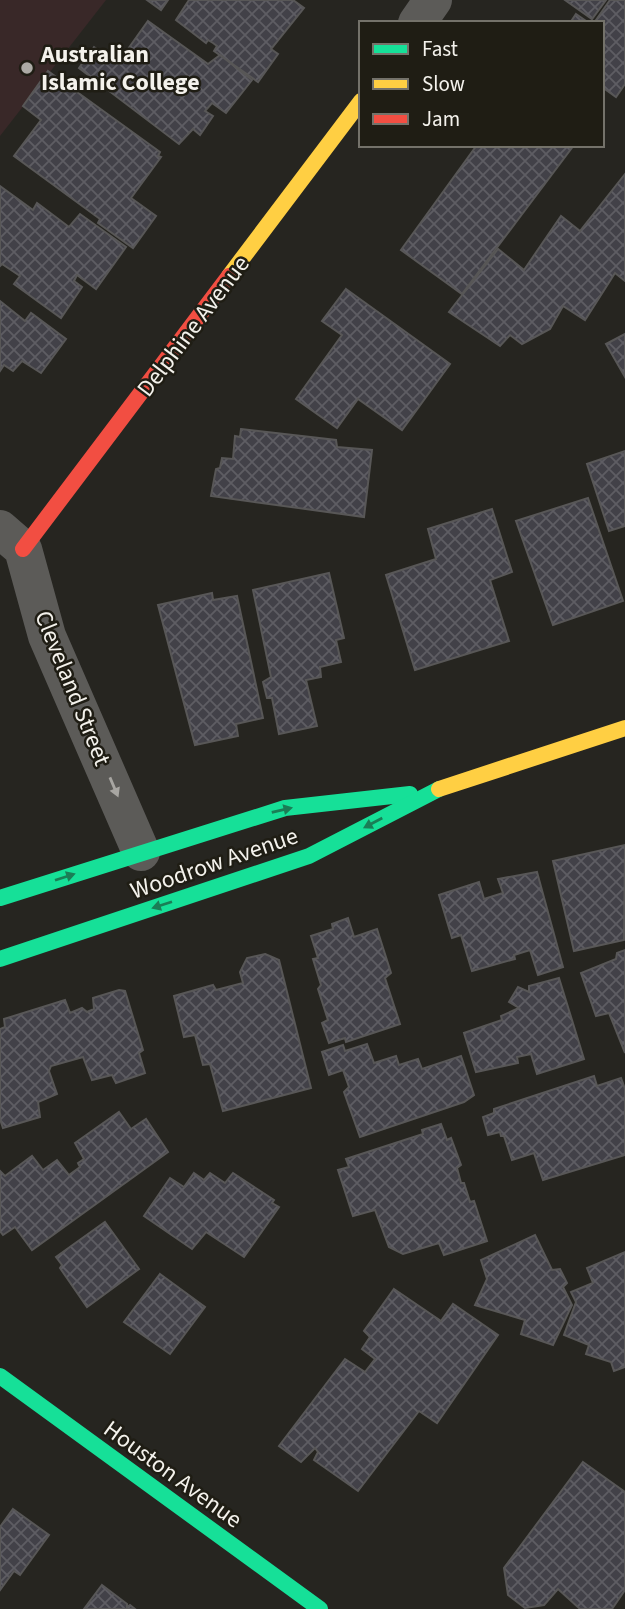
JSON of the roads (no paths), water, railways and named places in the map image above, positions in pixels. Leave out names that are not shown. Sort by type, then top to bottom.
[{"type":"main road","name":"Delphine Avenue","points":[[11,539],[359,104]]},
{"type":"main road","name":"Woodrow Avenue","points":[[0,959],[309,856],[434,791],[625,728]]},
{"type":"main road","name":"Woodrow Avenue","points":[[0,898],[285,808],[434,791]]},
{"type":"main road","name":"Houston Avenue","points":[[0,1376],[320,1609]]},
{"type":"street","points":[[418,21],[433,0]]},
{"type":"street","name":"Cleveland Street","points":[[11,539],[47,636],[141,852]]},
{"type":"place","name":"Australian Islamic College","points":[[27,68]]}]
